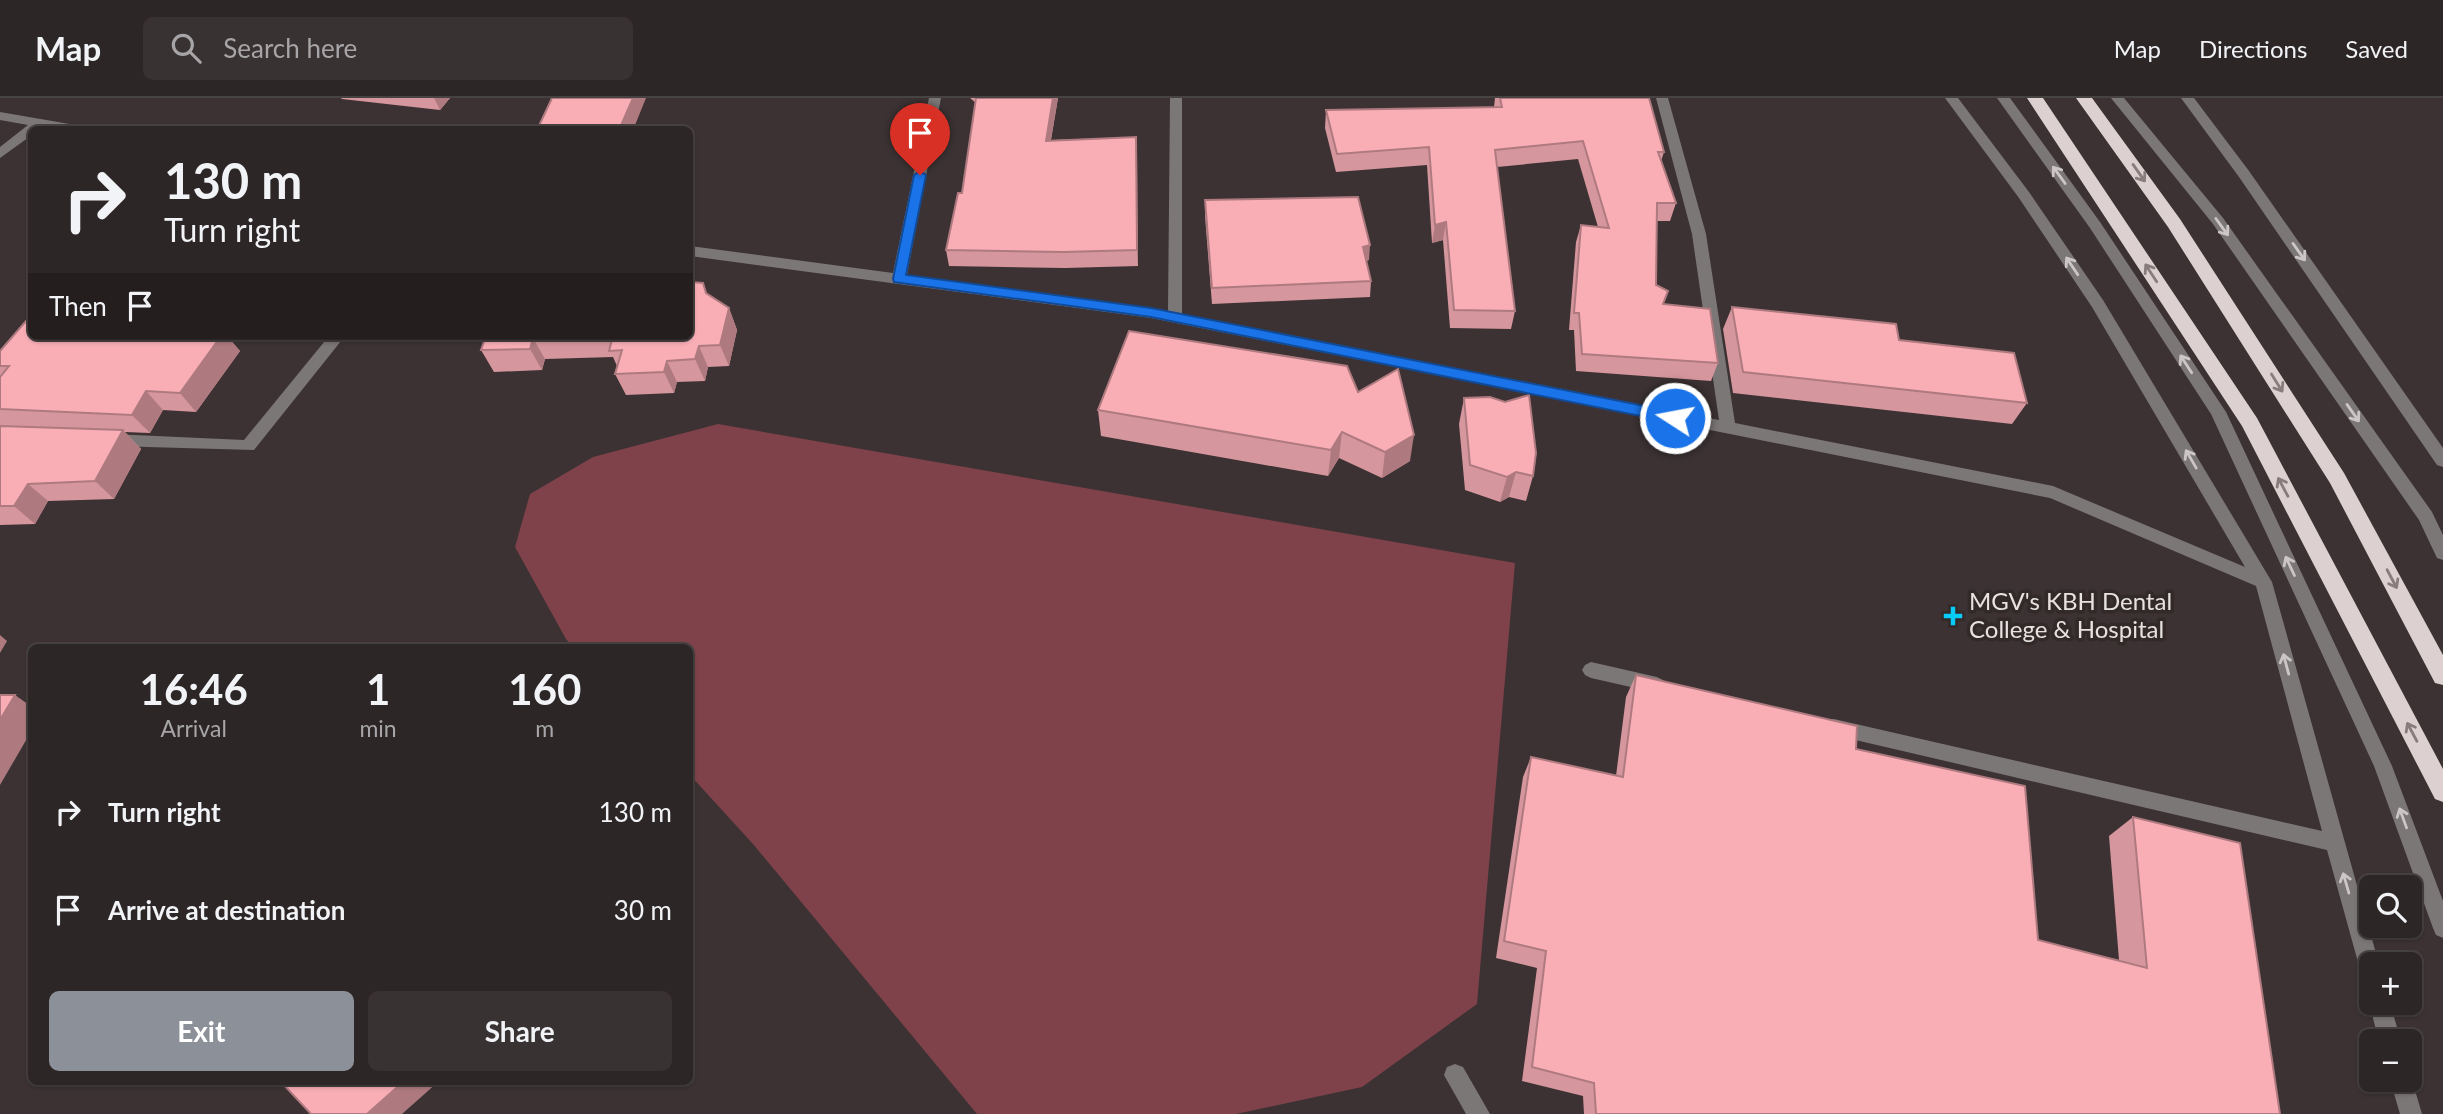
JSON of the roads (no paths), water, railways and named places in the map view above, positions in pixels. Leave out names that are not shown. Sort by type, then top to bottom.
[{"type":"highway","points":[[2035,98],[2250,423],[2443,792]]},
{"type":"highway","points":[[2084,98],[2174,223],[2337,478],[2443,676]]},
{"type":"street","points":[[899,279],[935,98]]},
{"type":"street","points":[[1175,317],[1176,98]]},
{"type":"street","points":[[1662,98],[1699,234],[1728,428]]},
{"type":"street","points":[[1951,98],[2024,195],[2098,304],[2263,582],[2365,952]]},
{"type":"street","points":[[2003,98],[2095,225],[2218,412],[2383,766],[2443,928]]},
{"type":"street","points":[[2117,98],[2218,221],[2426,517],[2443,553]]},
{"type":"street","points":[[2187,98],[2244,174],[2441,455]]},
{"type":"street","points":[[0,116],[60,126]]},
{"type":"street","points":[[33,126],[38,122]]},
{"type":"street","points":[[0,154],[28,130]]},
{"type":"street","points":[[693,251],[1175,317],[2053,492],[2263,582]]},
{"type":"street","points":[[96,439],[248,446],[334,340]]},
{"type":"street","points":[[1591,670],[1672,689]]},
{"type":"street","points":[[1821,723],[2335,843]]},
{"type":"street","points":[[1455,1076],[1479,1114]]},
{"type":"street","points":[[2405,1092],[2411,1114]]},
{"type":"place","name":"MGV's KBH Dental College & Hospital","points":[[1953,616]]}]
